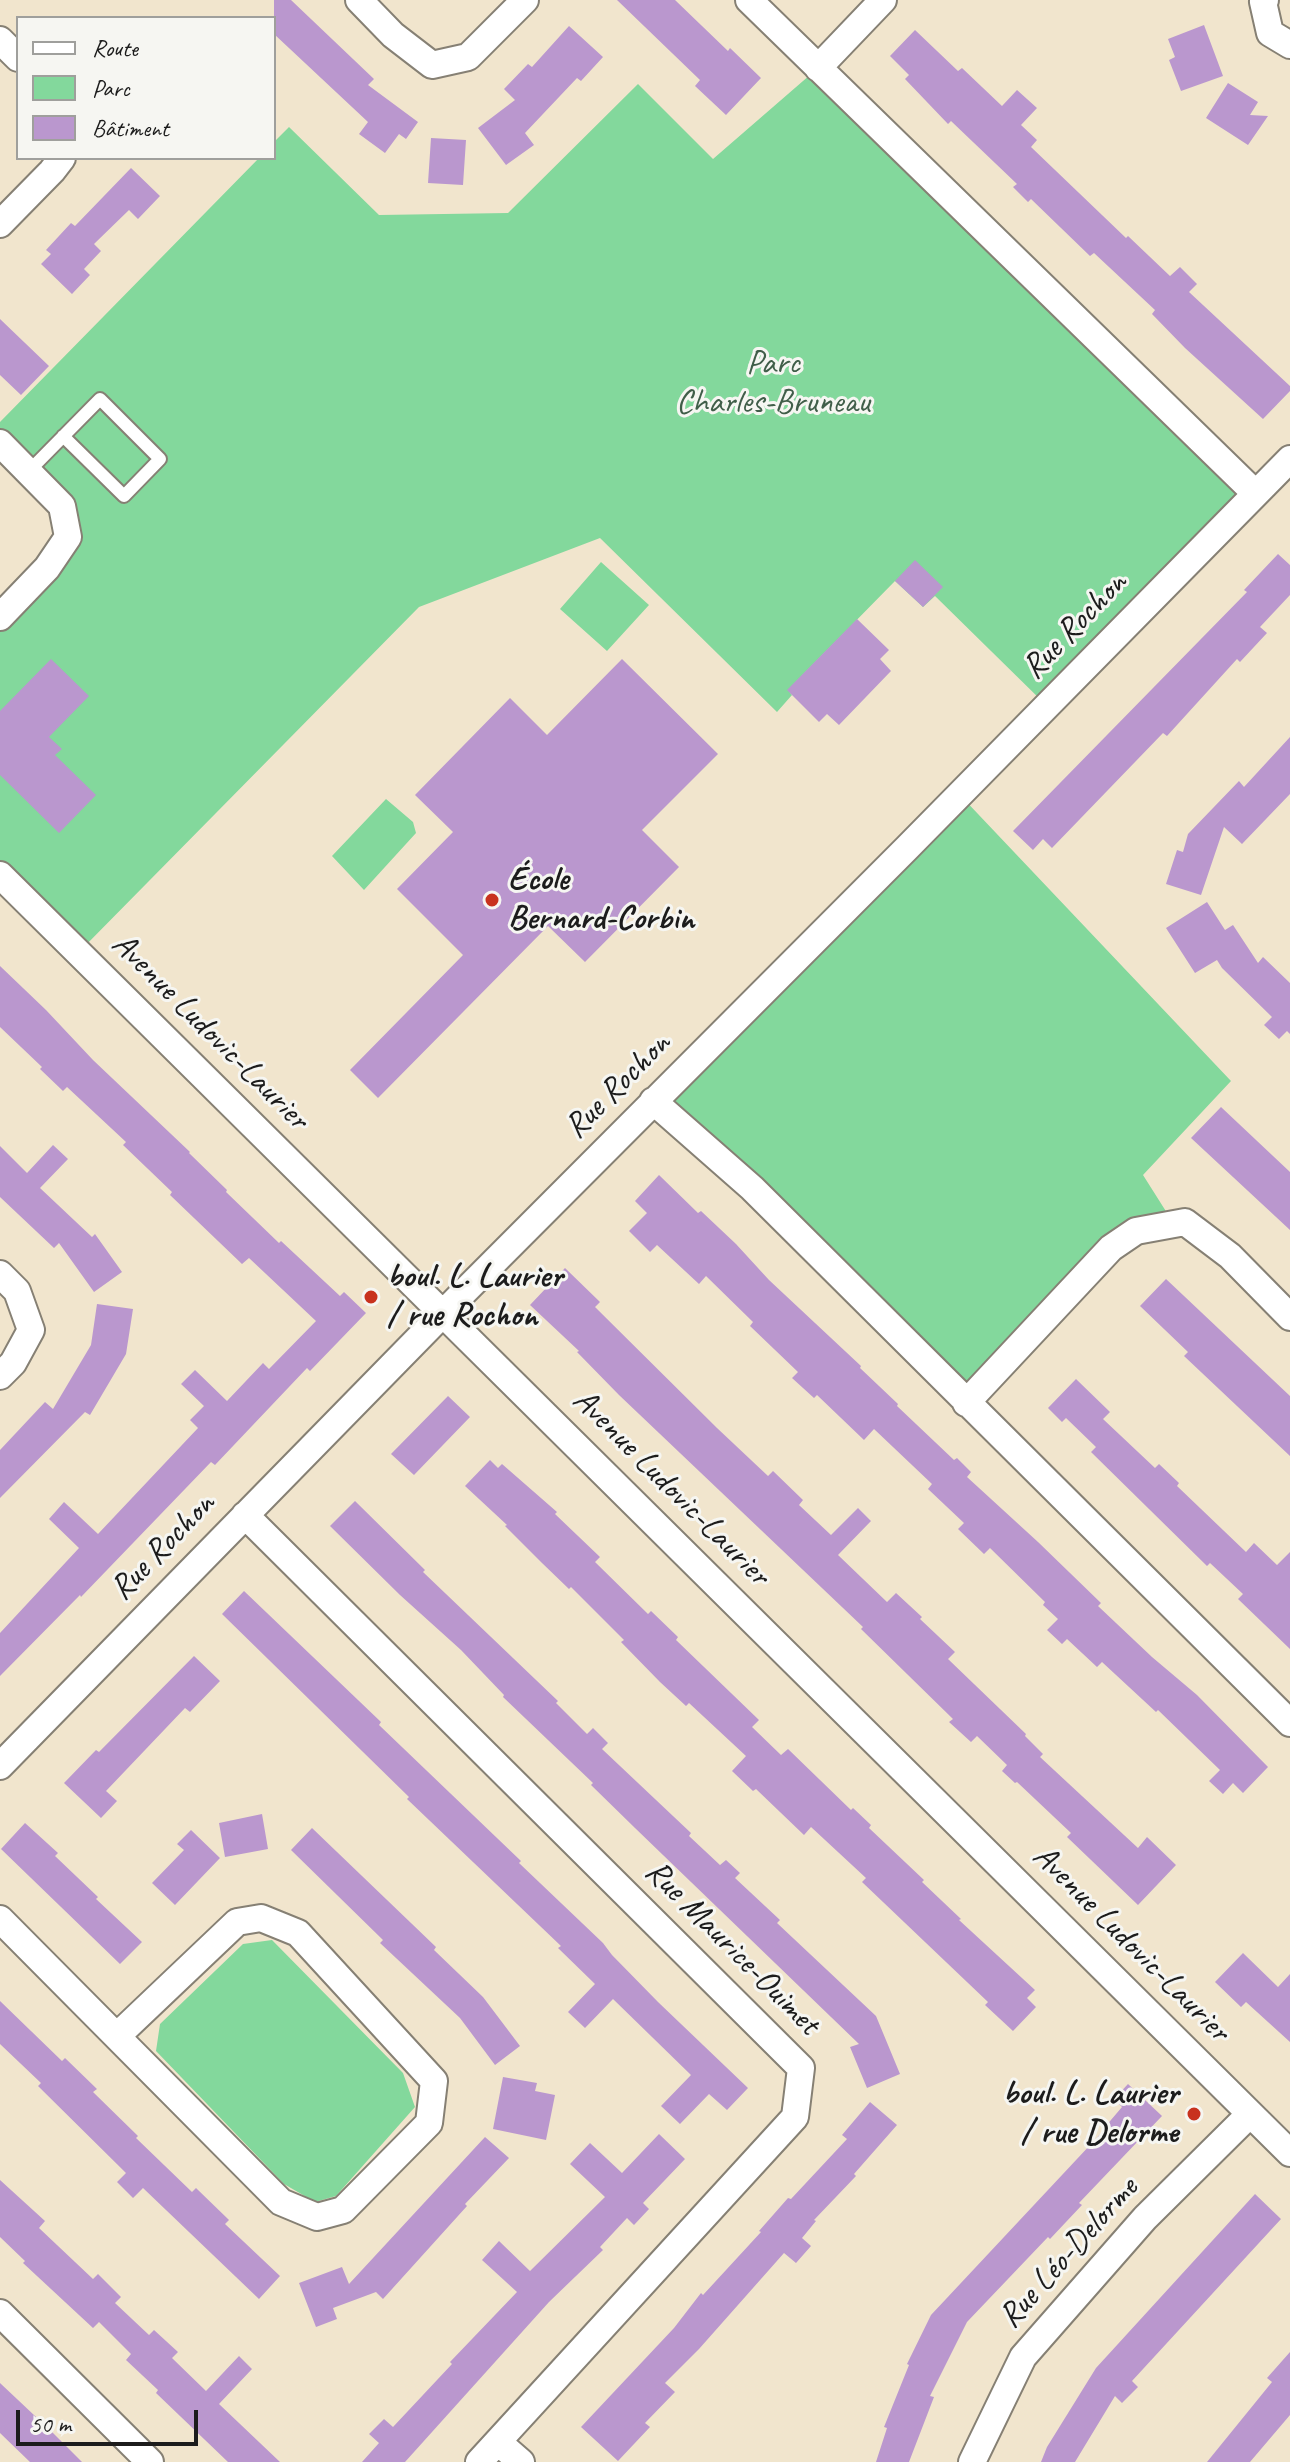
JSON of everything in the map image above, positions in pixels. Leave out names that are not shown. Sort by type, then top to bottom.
[{"type":"street","points":[[359,0],[393,35],[432,65],[468,57],[525,0]]},
{"type":"street","points":[[749,0],[1255,493]]},
{"type":"street","points":[[818,68],[883,0]]},
{"type":"street","points":[[1265,0],[1270,33],[1290,45]]},
{"type":"street","points":[[0,40],[16,56]]},
{"type":"street","points":[[0,224],[60,160]]},
{"type":"street","points":[[0,443],[62,506],[68,537],[47,568],[0,617]]},
{"type":"street","name":"Rue Rochon","points":[[0,1766],[1290,459]]},
{"type":"street","name":"Avenue Ludovic-Laurier","points":[[0,875],[1290,2153]]},
{"type":"street","points":[[653,1101],[752,1188],[1290,1723]]},
{"type":"street","points":[[966,1403],[1111,1248],[1136,1231],[1185,1222],[1230,1256],[1290,1317]]},
{"type":"street","points":[[0,1274],[17,1291],[31,1330],[13,1363],[0,1376]]},
{"type":"street","name":"Rue Maurice-Ouimet","points":[[245,1515],[801,2068],[795,2117],[479,2462]]},
{"type":"street","points":[[0,1919],[281,2202],[317,2217],[343,2210],[429,2123],[434,2081],[298,1933],[261,1918],[237,1922],[117,2036]]},
{"type":"street","name":"Rue Léo-Delorme","points":[[972,2462],[1023,2357],[1145,2218],[1250,2114]]},
{"type":"street","points":[[0,2313],[150,2462]]},
{"type":"street","points":[[498,2442],[521,2462]]},
{"type":"lane","points":[[29,471],[63,436],[100,399],[160,459],[124,496],[63,436]]},
{"type":"green space","name":"Parc Charles-Bruneau","points":[[818,68],[1255,493],[1047,706],[935,596],[923,607],[895,581],[788,690],[792,695],[777,712],[600,538],[419,607],[79,952],[0,875],[0,617],[68,537],[0,443],[0,422],[257,160],[276,160],[276,140],[289,127],[379,215],[508,213],[638,84],[713,159]]},
{"type":"green space","points":[[601,562],[649,605],[607,651],[560,609]]},
{"type":"green space","points":[[960,795],[1231,1081],[1143,1175],[1174,1224],[1139,1231],[969,1398],[656,1097]]},
{"type":"green space","points":[[386,799],[413,822],[416,833],[364,890],[332,856]]},
{"type":"green space","points":[[272,1940],[403,2073],[415,2107],[336,2196],[315,2202],[284,2184],[156,2051],[160,2024],[243,1944]]},
{"type":"building","points":[[274,0],[291,0],[374,79],[368,85],[418,122],[406,139],[399,134],[385,153],[359,134],[368,122],[276,36]]},
{"type":"building","points":[[617,0],[675,0],[761,78],[726,115],[695,86],[700,80]]},
{"type":"building","points":[[1204,25],[1223,76],[1181,91],[1169,60],[1175,57],[1168,39]]},
{"type":"building","points":[[569,26],[603,57],[581,81],[577,78],[525,133],[534,145],[506,165],[478,128],[515,100],[504,89],[528,64],[532,67]]},
{"type":"building","points":[[915,30],[958,71],[962,68],[1002,106],[1017,90],[1037,108],[1021,125],[1037,140],[1031,147],[1170,276],[1180,267],[1197,284],[1189,292],[1290,386],[1290,391],[1263,419],[1185,348],[1152,314],[1155,310],[1094,253],[1090,256],[1031,199],[1028,202],[1013,187],[1017,184],[951,121],[948,124],[905,79],[909,75],[890,56]]},
{"type":"building","points":[[1228,83],[1258,102],[1250,115],[1268,116],[1248,145],[1206,118]]},
{"type":"building","points":[[431,138],[466,140],[463,185],[428,183]]},
{"type":"building","points":[[131,168],[160,196],[138,219],[129,210],[94,244],[101,251],[84,269],[90,275],[72,294],[41,264],[51,254],[46,250],[71,223],[75,226]]},
{"type":"building","points":[[0,319],[49,366],[21,395],[0,375]]},
{"type":"building","points":[[1278,554],[1290,565],[1290,595],[1260,627],[1267,633],[1240,662],[1237,659],[1167,736],[1163,733],[1052,848],[1043,839],[1033,850],[1013,831],[1247,592],[1244,590]]},
{"type":"building","points":[[915,560],[943,587],[923,607],[895,581]]},
{"type":"building","points":[[857,619],[889,650],[880,659],[891,671],[839,725],[827,714],[819,722],[787,690]]},
{"type":"building","points":[[51,659],[89,696],[49,737],[62,749],[55,755],[96,795],[59,833],[0,775],[0,711]]},
{"type":"building","points":[[622,659],[718,754],[642,830],[679,867],[585,962],[548,926],[378,1098],[350,1070],[463,955],[397,889],[453,832],[415,795],[510,698],[547,735]]},
{"type":"building","points":[[1290,737],[1290,794],[1242,844],[1224,827],[1201,895],[1166,884],[1177,850],[1183,852],[1188,834],[1239,781],[1244,787]]},
{"type":"building","points":[[1207,902],[1225,930],[1233,925],[1258,963],[1263,957],[1290,983],[1290,1034],[1287,1031],[1279,1039],[1264,1025],[1272,1017],[1217,960],[1195,973],[1166,928]]},
{"type":"building","points":[[0,966],[279,1243],[281,1241],[340,1296],[344,1292],[366,1313],[310,1371],[307,1368],[215,1465],[211,1462],[0,1676],[0,1633],[79,1548],[49,1519],[64,1502],[98,1534],[198,1428],[190,1420],[204,1406],[181,1384],[195,1370],[227,1401],[263,1363],[269,1369],[316,1321],[249,1258],[242,1264],[170,1195],[172,1192],[123,1145],[126,1142],[67,1087],[63,1091],[0,1027]]},
{"type":"building","points":[[1221,1107],[1290,1172],[1290,1230],[1191,1138]]},
{"type":"building","points":[[53,1145],[68,1159],[40,1188],[92,1237],[95,1234],[122,1272],[94,1292],[59,1243],[54,1248],[0,1197],[0,1146],[27,1173]]},
{"type":"building","points":[[659,1175],[736,1244],[769,1280],[861,1366],[897,1406],[954,1460],[957,1458],[971,1472],[967,1477],[1101,1603],[1098,1606],[1197,1695],[1268,1767],[1243,1793],[1233,1783],[1223,1794],[1209,1781],[1220,1770],[1158,1710],[1156,1712],[1102,1662],[1097,1667],[1067,1639],[1062,1644],[1047,1630],[1058,1619],[1043,1605],[1045,1602],[990,1548],[984,1554],[958,1529],[964,1523],[928,1489],[932,1484],[874,1429],[864,1440],[817,1395],[814,1398],[792,1378],[798,1372],[750,1326],[753,1322],[706,1276],[699,1284],[657,1245],[650,1252],[629,1231],[647,1213],[635,1201]]},
{"type":"building","points":[[565,1268],[600,1302],[595,1307],[768,1476],[773,1471],[803,1500],[799,1505],[831,1535],[858,1508],[871,1521],[838,1555],[887,1602],[896,1593],[922,1617],[920,1619],[955,1652],[948,1659],[1026,1734],[1043,1754],[1040,1757],[1138,1848],[1147,1837],[1176,1865],[1138,1905],[1067,1837],[1071,1833],[1002,1771],[1007,1765],[977,1736],[971,1742],[949,1722],[953,1719],[861,1629],[863,1627],[619,1395],[579,1351],[530,1305]]},
{"type":"building","points":[[1166,1279],[1290,1396],[1290,1456],[1184,1356],[1188,1352],[1140,1306]]},
{"type":"building","points":[[97,1304],[133,1309],[126,1354],[90,1415],[85,1412],[0,1498],[0,1450],[45,1402],[53,1409],[91,1345]]},
{"type":"building","points":[[1076,1379],[1110,1412],[1103,1419],[1155,1468],[1159,1464],[1179,1483],[1177,1486],[1246,1552],[1254,1543],[1277,1565],[1290,1552],[1290,1649],[1238,1599],[1243,1594],[1210,1563],[1207,1566],[1091,1452],[1096,1447],[1066,1418],[1062,1422],[1048,1408]]},
{"type":"building","points":[[448,1396],[470,1417],[414,1475],[391,1454]]},
{"type":"building","points":[[490,1460],[498,1468],[502,1464],[557,1512],[555,1514],[600,1557],[595,1562],[648,1614],[651,1611],[678,1637],[676,1640],[759,1720],[752,1727],[781,1755],[788,1749],[851,1810],[853,1808],[959,1920],[1035,1990],[1027,1998],[1036,2007],[1013,2031],[985,2005],[988,2002],[862,1882],[866,1878],[811,1827],[804,1835],[756,1789],[753,1791],[732,1771],[746,1756],[689,1703],[686,1706],[660,1682],[621,1642],[624,1640],[465,1486]]},
{"type":"building","points":[[355,1501],[425,1570],[423,1572],[558,1701],[556,1703],[587,1734],[593,1728],[608,1743],[602,1749],[691,1833],[689,1836],[720,1865],[726,1860],[740,1873],[735,1878],[780,1920],[777,1923],[876,2016],[900,2074],[867,2088],[850,2047],[859,2044],[591,1785],[593,1783],[503,1697],[461,1650],[330,1526]]},
{"type":"building","points":[[244,1591],[381,1722],[379,1725],[521,1861],[519,1863],[603,1943],[658,2002],[748,2088],[727,2110],[709,2094],[680,2124],[661,2106],[691,2075],[613,1999],[585,2028],[568,2012],[595,1984],[558,1948],[561,1946],[407,1799],[409,1797],[222,1614]]},
{"type":"building","points":[[194,1656],[220,1681],[190,1712],[185,1708],[106,1791],[117,1801],[101,1818],[64,1783]]},
{"type":"building","points":[[262,1814],[268,1849],[225,1857],[219,1823]]},
{"type":"building","points":[[25,1823],[58,1853],[55,1856],[98,1897],[96,1899],[142,1942],[120,1964],[1,1849]]},
{"type":"building","points":[[312,1828],[436,1947],[434,1950],[483,1997],[520,2046],[495,2065],[460,2018],[380,1943],[383,1940],[291,1850]]},
{"type":"building","points":[[191,1830],[220,1858],[175,1905],[152,1883],[184,1850],[177,1844]]},
{"type":"building","points":[[1243,1953],[1278,1987],[1290,1974],[1290,2042],[1246,2002],[1241,2007],[1215,1982]]},
{"type":"building","points":[[0,2001],[62,2061],[65,2058],[97,2089],[93,2092],[138,2136],[136,2138],[192,2192],[196,2188],[229,2220],[225,2224],[280,2276],[259,2299],[143,2188],[133,2198],[117,2182],[126,2173],[0,2044]]},
{"type":"building","points":[[503,2077],[537,2083],[535,2091],[555,2095],[546,2140],[493,2129]]},
{"type":"building","points":[[1128,2084],[1162,2116],[1079,2203],[1082,2205],[1050,2239],[1048,2237],[967,2322],[930,2396],[934,2397],[909,2462],[876,2462],[887,2428],[884,2427],[907,2364],[931,2315],[1106,2128],[1122,2107],[1114,2099]]},
{"type":"building","points":[[870,2102],[897,2125],[854,2174],[856,2176],[814,2220],[802,2238],[811,2246],[796,2263],[784,2253],[665,2383],[675,2392],[645,2423],[650,2427],[618,2461],[581,2427],[674,2328],[701,2293],[703,2295],[761,2232],[788,2198],[791,2199],[847,2139],[842,2135]]},
{"type":"building","points":[[659,2134],[685,2159],[643,2203],[649,2209],[634,2225],[627,2218],[600,2247],[603,2250],[549,2302],[405,2462],[362,2462],[379,2443],[369,2434],[384,2419],[393,2427],[517,2292],[482,2260],[499,2241],[530,2271],[605,2197],[570,2164],[590,2143],[622,2173]]},
{"type":"building","points":[[485,2137],[509,2158],[465,2204],[467,2206],[383,2299],[376,2292],[333,2308],[337,2319],[316,2327],[299,2283],[342,2267],[349,2284]]},
{"type":"building","points":[[0,2180],[45,2221],[39,2228],[93,2279],[98,2274],[121,2297],[115,2303],[149,2335],[154,2330],[178,2352],[172,2358],[206,2391],[239,2356],[252,2369],[219,2404],[280,2462],[228,2462],[156,2393],[158,2390],[126,2360],[131,2354],[99,2322],[93,2328],[23,2263],[25,2261],[0,2237]]},
{"type":"building","points":[[1255,2194],[1281,2219],[1132,2381],[1138,2387],[1122,2403],[1115,2396],[1075,2462],[1041,2462],[1096,2368]]},
{"type":"building","points":[[1290,2352],[1290,2415],[1250,2462],[1207,2462],[1272,2382],[1267,2378]]},
{"type":"building","points":[[0,2383],[82,2462],[30,2462],[0,2433]]},
{"type":"place","name":"École Bernard-Corbin","points":[[492,900]]},
{"type":"place","name":"boul. L. Laurier / rue Rochon","points":[[371,1297]]},
{"type":"place","name":"boul. L. Laurier / rue Delorme","points":[[1194,2114]]}]
